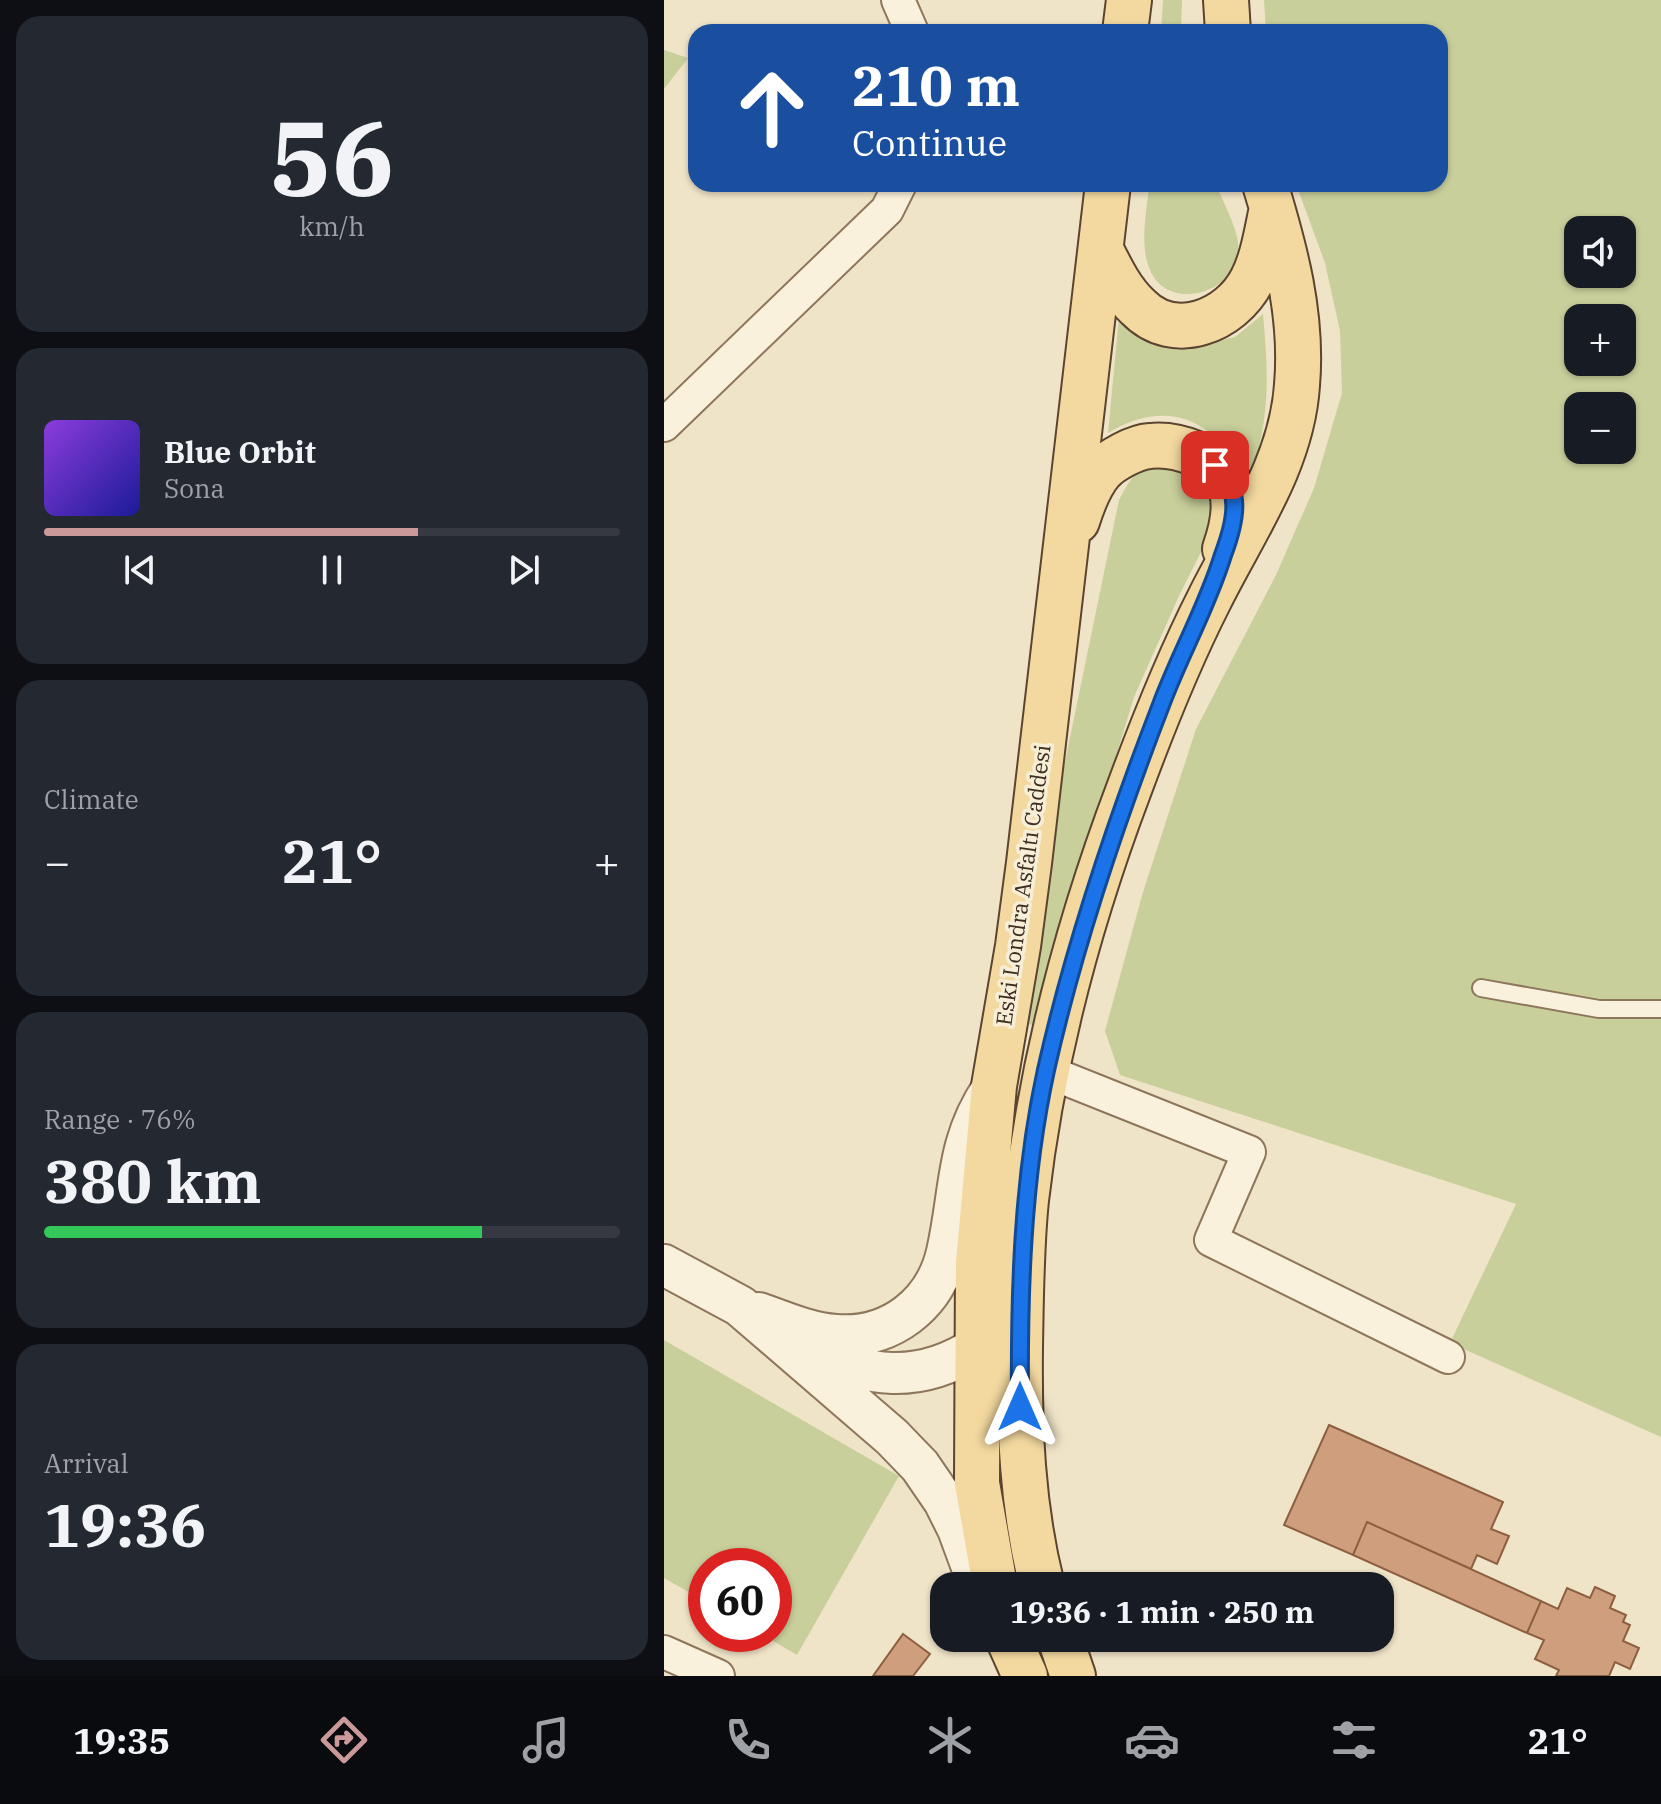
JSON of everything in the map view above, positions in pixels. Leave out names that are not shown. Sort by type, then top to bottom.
[{"type":"main road","points":[[1126,24],[1129,0]]},
{"type":"main road","points":[[1226,0],[1228,24]]},
{"type":"main road","name":"Eski Londra Asfaltı Caddesi","points":[[992,1572],[977,1483],[978,1263],[994,1086],[1029,863],[1107,192]]},
{"type":"main road","points":[[1101,250],[1117,282],[1138,308],[1167,324],[1189,326],[1212,320],[1228,310],[1253,279],[1269,196]]},
{"type":"main road","points":[[1039,1572],[1021,1460],[1021,1310],[1026,1203],[1046,1071],[1096,884],[1127,792],[1176,665],[1273,479],[1291,428],[1297,387],[1299,335],[1287,259],[1269,196]]},
{"type":"main road","points":[[1063,563],[1082,505],[1102,470],[1124,455],[1147,446],[1178,448],[1215,465],[1229,481],[1234,503],[1229,537],[1210,597]]},
{"type":"main road","points":[[977,1347],[1021,1310]]},
{"type":"main road","points":[[1014,1652],[1025,1676]]},
{"type":"main road","points":[[1065,1652],[1073,1676]]},
{"type":"street","points":[[898,0],[908,24]]},
{"type":"street","points":[[664,425],[887,210],[896,192]]},
{"type":"street","points":[[1046,1071],[1249,1152],[1211,1240],[1448,1357]]},
{"type":"street","points":[[752,1317],[834,1335],[860,1335],[900,1322],[914,1311],[929,1294],[947,1256],[965,1143],[977,1112],[994,1086]]},
{"type":"street","points":[[664,1265],[839,1364],[869,1373],[935,1367],[977,1347]]},
{"type":"street","points":[[752,1317],[892,1437],[920,1466],[944,1501],[974,1572]]},
{"type":"street","points":[[664,1652],[718,1676]]},
{"type":"lane","points":[[1481,988],[1599,1009],[1661,1009]]},
{"type":"green space","points":[[1163,0],[1182,0],[1181,24],[1162,24]]},
{"type":"green space","points":[[1264,0],[1661,0],[1661,1437],[1450,1343],[1516,1204],[1120,1075],[1105,1031],[1143,892],[1196,729],[1276,575],[1314,488],[1342,393],[1340,331],[1325,263],[1299,192],[1448,192],[1448,24],[1266,24]]},
{"type":"green space","points":[[664,50],[688,58],[664,89]]},
{"type":"green space","points":[[1148,192],[1220,192],[1238,242],[1237,259],[1230,273],[1219,284],[1188,294],[1173,292],[1160,284],[1150,270],[1145,250]]},
{"type":"green space","points":[[1263,314],[1266,399],[1261,439],[1249,483],[1216,438],[1185,419],[1146,417],[1108,433],[1119,317],[1153,345],[1180,350],[1235,337]]},
{"type":"green space","points":[[1175,465],[1203,482],[1213,499],[1208,538],[1134,697],[1106,789],[1043,1026],[1026,1024],[1061,781],[1119,500],[1135,475],[1146,469]]},
{"type":"green space","points":[[664,1340],[899,1476],[797,1655],[792,1652],[792,1548],[688,1548],[688,1592],[664,1578]]},
{"type":"building","points":[[1329,1425],[1503,1502],[1491,1529],[1509,1536],[1497,1564],[1477,1555],[1471,1569],[1367,1522],[1353,1555],[1284,1525]]},
{"type":"building","points":[[1367,1522],[1541,1601],[1527,1633],[1353,1555]]},
{"type":"building","points":[[1595,1587],[1615,1596],[1610,1608],[1626,1615],[1623,1622],[1630,1625],[1623,1641],[1639,1648],[1630,1669],[1615,1662],[1609,1676],[1556,1676],[1559,1670],[1535,1659],[1544,1640],[1527,1633],[1541,1601],[1558,1609],[1567,1588],[1590,1598]]},
{"type":"building","points":[[903,1634],[930,1654],[913,1676],[873,1676]]},
{"type":"route","points":[[1020,1407],[1021,1284],[1026,1203],[1046,1071],[1073,964],[1111,838],[1176,665],[1210,597],[1229,537],[1234,503],[1229,481],[1215,465]]}]
